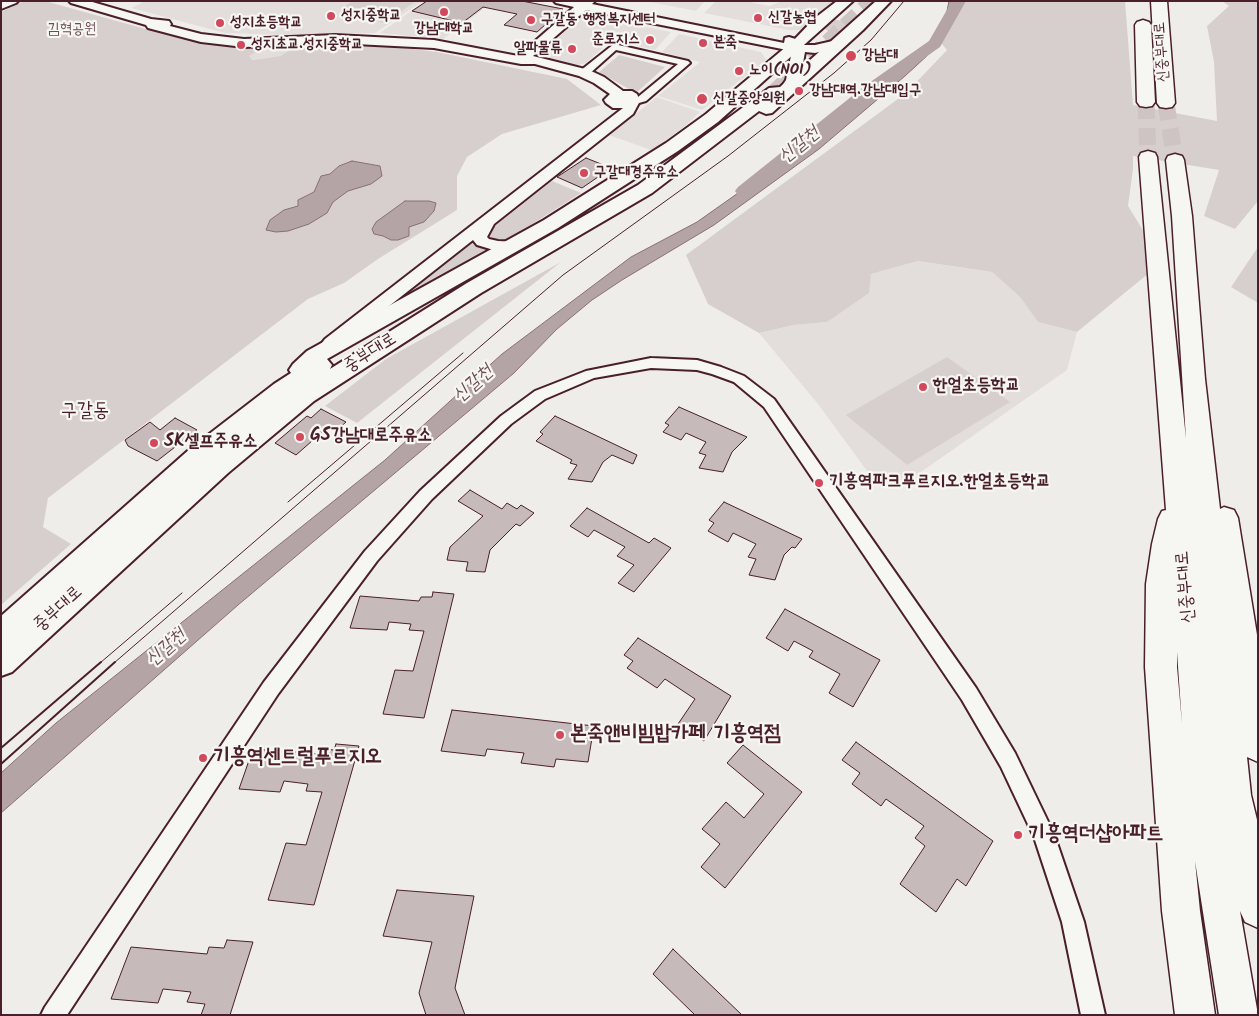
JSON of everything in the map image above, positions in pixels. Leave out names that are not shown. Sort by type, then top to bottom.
[{"type":"highway","name":"신중부대로","points":[[1159,1],[1166,103]]},
{"type":"highway","name":"신중부대로","points":[[1142,10],[1146,102]]},
{"type":"highway","name":"신중부대로","points":[[1239,1015],[1208,830],[1178,496],[1162,159],[1182,216],[1193,379],[1234,795],[1258,909]]},
{"type":"highway","points":[[1193,379],[1209,426],[1258,746]]},
{"type":"highway","points":[[1178,496],[1166,544],[1161,584],[1161,667],[1181,911],[1195,1015]]},
{"type":"main road","points":[[773,88],[775,63],[846,1]]},
{"type":"main road","points":[[282,390],[315,356],[512,245],[614,185],[695,130],[773,88],[854,31],[884,1]]},
{"type":"main road","points":[[816,26],[826,34],[837,35],[854,31]]},
{"type":"main road","name":"중부대로","points":[[1,662],[219,466],[306,395],[474,288],[645,189],[773,88]]},
{"type":"main road","name":"중부대로","points":[[1,634],[200,455],[282,390],[330,358],[554,232],[618,193],[683,151],[742,106],[773,88]]},
{"type":"street","points":[[1,6],[12,1]]},
{"type":"street","points":[[76,1],[150,22],[152,25],[213,40],[244,43],[335,39],[426,43],[521,60],[580,76],[621,99],[642,99],[685,63],[614,47],[584,73]]},
{"type":"street","points":[[560,1],[632,7]]},
{"type":"street","points":[[603,1],[796,46],[815,49],[837,44]]},
{"type":"street","points":[[521,60],[586,4]]},
{"type":"street","points":[[570,18],[617,7],[748,39],[770,40],[798,35],[816,26]]},
{"type":"street","points":[[748,39],[775,53],[775,63]]},
{"type":"street","points":[[773,88],[793,80],[796,46]]},
{"type":"street","points":[[315,356],[600,129],[628,111],[621,99],[599,80],[584,73],[536,60],[521,60]]},
{"type":"street","points":[[562,72],[577,78],[600,94],[606,106],[600,129]]},
{"type":"street","points":[[488,220],[479,237],[483,242],[497,246],[512,245]]},
{"type":"street","points":[[53,1015],[271,688],[371,556],[420,502],[506,420],[540,395],[591,374],[651,363],[697,365],[716,370],[739,380],[769,403],[970,694],[1008,760],[1044,834],[1073,922],[1093,1015]]},
{"type":"shaded area","points":[[145,1],[423,1],[375,33],[283,35],[225,33],[131,8]]},
{"type":"shaded area","name":"강남대학교","points":[[425,1],[494,1],[443,39],[380,33]]},
{"type":"shaded area","points":[[645,1],[705,1],[696,11]]},
{"type":"shaded area","points":[[716,1],[745,1],[769,6],[782,1],[833,1],[802,30],[789,30],[704,13]]},
{"type":"shaded area","points":[[590,16],[671,32],[655,50],[611,40],[586,63],[577,65],[545,58],[541,53],[581,17]]},
{"type":"shaded area","points":[[679,34],[761,52],[766,60],[702,110],[658,96],[700,62],[662,52]]},
{"type":"shaded area","points":[[265,47],[295,47],[280,56],[251,60],[248,56]]},
{"type":"shaded area","points":[[657,97],[700,112],[684,127],[651,150],[609,135]]},
{"type":"shaded area","name":"한얼초등학교","points":[[918,261],[992,272],[1020,297],[1038,322],[1077,332],[1067,370],[908,481],[873,479],[818,404],[759,333],[794,325],[827,322],[871,274]]},
{"type":"green space","name":"김혁공원","points":[[24,1],[45,1],[142,28],[224,46],[265,47],[249,56],[252,60],[280,56],[295,47],[340,45],[396,47],[437,52],[567,79],[601,105],[502,134],[467,157],[457,176],[457,210],[378,259],[344,283],[308,299],[48,498],[43,527],[71,544],[1,605],[1,12]]},
{"type":"green space","points":[[353,1],[416,1],[385,23],[371,20],[376,16],[342,8]]},
{"type":"green space","points":[[964,1],[1125,1],[1133,105],[1217,121],[1214,62],[1207,26],[1229,6],[1222,1],[1258,1],[1258,201],[1235,229],[1204,216],[1219,170],[1133,156],[1128,206],[1154,248],[1149,273],[1077,332],[1038,322],[1020,297],[992,272],[918,261],[871,274],[869,293],[827,322],[794,325],[759,333],[708,304],[686,255],[906,93],[947,50],[941,43]]},
{"type":"green space","points":[[829,18],[854,24],[842,31],[828,31],[824,28]]},
{"type":"green space","points":[[619,55],[665,67],[636,93],[599,72]]},
{"type":"green space","points":[[552,181],[581,193],[507,240],[497,241],[492,239],[489,235],[490,230]]},
{"type":"green space","points":[[478,230],[480,246],[498,249],[346,335]]},
{"type":"green space","points":[[1258,247],[1258,303],[1231,287]]},
{"type":"green space","points":[[561,262],[357,423],[325,406],[386,359]]},
{"type":"green space","points":[[947,357],[1010,402],[907,465],[846,415]]},
{"type":"water","points":[[949,1],[964,1],[941,43],[905,76],[819,149],[714,225],[592,300],[557,329],[514,373],[238,605],[1,813],[1,773],[56,723],[385,460],[502,354],[631,257],[697,222],[833,126],[914,54],[932,42],[946,16]]},
{"type":"water","points":[[352,161],[380,166],[382,176],[371,184],[348,191],[333,202],[327,213],[309,224],[288,231],[276,232],[266,230],[270,220],[284,210],[298,206],[298,200],[314,192],[321,176],[330,174],[339,166]]},
{"type":"water","points":[[405,201],[429,201],[436,203],[434,211],[424,222],[409,227],[409,236],[398,240],[391,240],[374,234],[372,229],[376,222]]},
{"type":"building","points":[[427,1],[522,1],[563,9],[537,32],[504,25],[517,14],[483,7],[462,23],[412,11]]},
{"type":"building","name":"구갈대경주유소","points":[[586,158],[611,168],[582,188],[557,177]]},
{"type":"building","points":[[679,407],[747,437],[732,452],[723,472],[699,468],[706,455],[699,453],[706,442],[686,433],[681,440],[663,432],[669,425],[665,423]]},
{"type":"building","name":"GS강남대로주유소","points":[[321,409],[346,422],[337,430],[329,426],[296,455],[275,443],[307,416],[311,418]]},
{"type":"building","points":[[555,416],[637,455],[633,464],[612,455],[603,462],[592,482],[568,479],[577,465],[570,463],[572,460],[536,441],[543,434],[540,432]]},
{"type":"building","name":"SK셀프주유소","points":[[175,418],[197,430],[157,461],[128,446],[125,440],[150,422],[160,430]]},
{"type":"building","points":[[470,490],[502,509],[507,503],[517,509],[521,505],[534,513],[520,526],[516,524],[490,550],[485,572],[466,571],[468,562],[447,560],[450,547],[483,516],[458,501]]},
{"type":"building","points":[[724,502],[802,539],[795,548],[792,547],[784,555],[775,580],[749,575],[756,559],[748,557],[756,544],[733,533],[728,542],[708,531],[714,523],[709,520]]},
{"type":"building","points":[[587,508],[649,543],[654,538],[671,548],[634,592],[618,583],[634,565],[617,556],[625,547],[594,530],[588,537],[570,526]]},
{"type":"building","points":[[433,592],[454,594],[424,718],[383,714],[395,670],[413,671],[424,631],[409,630],[411,624],[389,622],[387,630],[350,628],[360,596],[419,601],[421,597],[432,597]]},
{"type":"building","points":[[785,609],[880,660],[853,707],[829,693],[840,674],[809,657],[813,651],[794,641],[788,651],[766,638]]},
{"type":"building","points":[[638,638],[731,696],[704,741],[678,724],[695,699],[665,679],[657,688],[627,668],[633,661],[624,655]]},
{"type":"building","points":[[452,710],[594,726],[588,762],[556,759],[554,767],[521,763],[524,753],[487,749],[485,756],[441,751]]},
{"type":"building","points":[[856,742],[993,841],[966,886],[957,879],[936,912],[900,884],[925,846],[915,838],[924,826],[886,799],[881,806],[852,784],[860,773],[842,760]]},
{"type":"building","points":[[336,744],[359,746],[314,905],[268,900],[286,843],[306,845],[322,792],[306,791],[308,784],[284,781],[280,792],[239,789],[253,749],[320,754],[321,749],[334,750]]},
{"type":"building","points":[[743,745],[802,792],[725,888],[701,867],[720,844],[702,829],[726,802],[744,818],[764,794],[727,763]]},
{"type":"building","points":[[397,890],[474,896],[455,988],[465,1015],[426,1015],[419,993],[432,942],[383,936]]},
{"type":"building","points":[[227,940],[253,942],[230,1015],[201,1015],[205,1004],[187,1002],[191,992],[163,989],[158,1003],[111,999],[131,947],[207,954],[209,947],[224,948]]},
{"type":"building","points":[[673,949],[742,1015],[695,1015],[653,974]]},
{"type":"waterway","name":"신갈천","points":[[744,191],[872,88],[935,44],[959,1]]},
{"type":"tunnel","points":[[775,91],[872,1]]},
{"type":"tunnel","points":[[1146,102],[1148,157]]},
{"type":"tunnel","points":[[1166,103],[1175,160]]},
{"type":"tram line","points":[[114,663],[563,275],[728,156],[834,73],[871,40],[904,1]]},
{"type":"tram line","points":[[288,502],[463,353]]},
{"type":"tram line","points":[[100,663],[182,593]]},
{"type":"tram line","points":[[1,748],[101,662]]},
{"type":"tram line","points":[[1,764],[115,662]]},
{"type":"place","name":"강남대학교","points":[[444,12]]},
{"type":"place","name":"성지중학교","points":[[331,16]]},
{"type":"place","name":"신갈농협","points":[[758,18]]},
{"type":"place","name":"구갈동 행정복지센터","points":[[531,20]]},
{"type":"place","name":"성지초등학교","points":[[220,23]]},
{"type":"place","name":"준로지스","points":[[650,40]]},
{"type":"place","name":"본죽","points":[[703,43]]},
{"type":"place","name":"성지초교.성지중학교","points":[[241,45]]},
{"type":"place","name":"알파물류","points":[[572,49]]},
{"type":"place","name":"강남대","points":[[851,56]]},
{"type":"place","name":"노이(NOI)","points":[[739,71]]},
{"type":"place","name":"강남대역.강남대입구","points":[[799,91]]},
{"type":"place","name":"신갈중앙의원","points":[[702,99]]},
{"type":"place","name":"구갈대경주유소","points":[[584,173]]},
{"type":"place","name":"한얼초등학교","points":[[923,387]]},
{"type":"place","name":"GS강남대로주유소","points":[[300,437]]},
{"type":"place","name":"SK셀프주유소","points":[[154,443]]},
{"type":"place","name":"기흥역파크푸르지오.한얼초등학교","points":[[819,483]]},
{"type":"place","name":"본죽앤비빔밥카페 기흥역점","points":[[560,735]]},
{"type":"place","name":"기흥역센트럴푸르지오","points":[[203,758]]},
{"type":"place","name":"기흥역더샵아파트","points":[[1018,835]]},
{"type":"district","name":"구갈동","points":[[85,413]]}]
